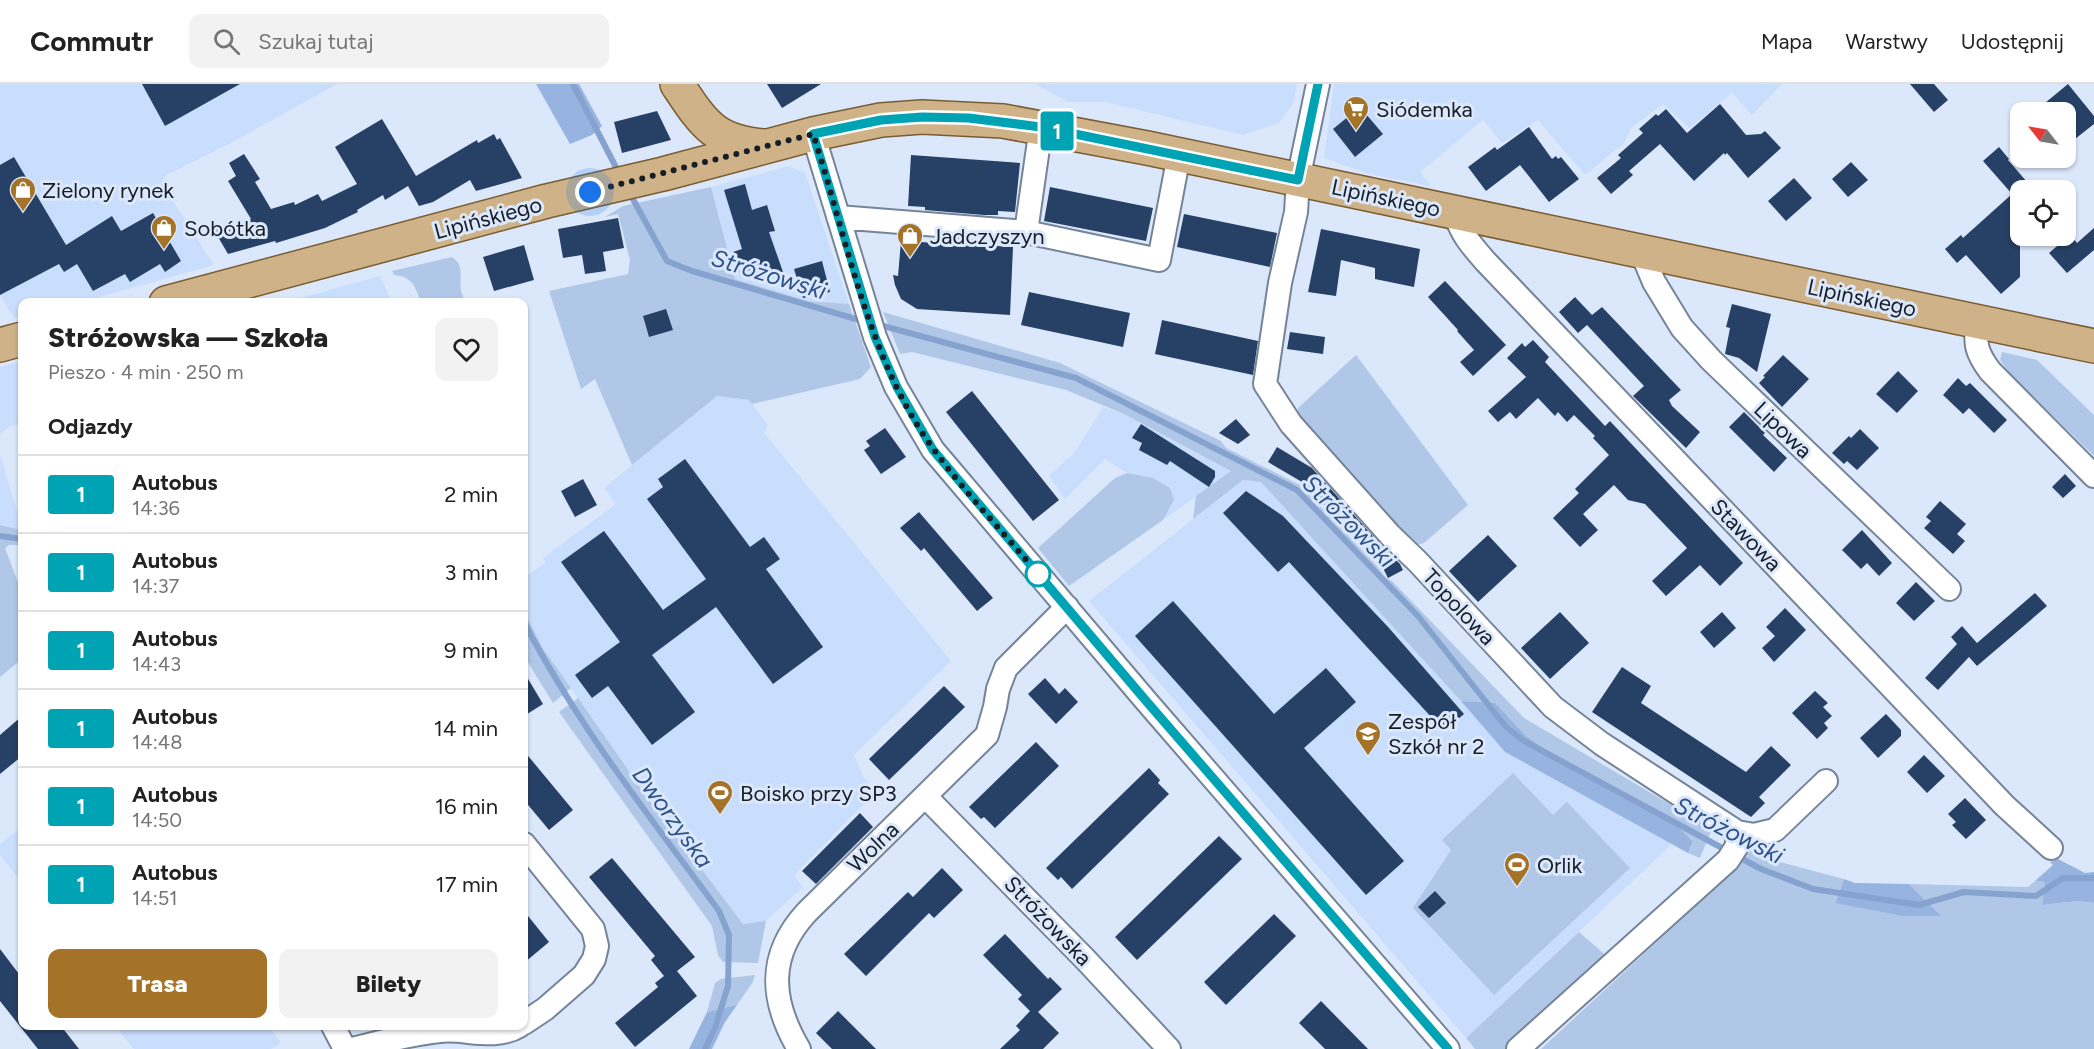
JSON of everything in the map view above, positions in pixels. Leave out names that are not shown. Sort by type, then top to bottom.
[{"type":"main road","points":[[683,93],[715,133],[729,141],[744,145],[768,147]]},
{"type":"main road","points":[[656,176],[683,158],[692,148],[696,137],[697,128],[683,93]]},
{"type":"main road","name":"Lipińskiego","points":[[185,298],[813,134],[881,120],[922,117],[969,118],[1041,127],[2094,346]]},
{"type":"main road","points":[[0,345],[18,340]]},
{"type":"street","name":"Topolowa","points":[[1318,84],[1298,180],[1296,212],[1280,283],[1265,384],[1272,397],[1291,424],[1390,535],[1553,707],[1734,846]]},
{"type":"street","points":[[1026,232],[1041,127]]},
{"type":"street","points":[[813,134],[875,337],[897,387],[933,450],[1448,1049]]},
{"type":"street","points":[[838,217],[1026,232],[1159,260],[1179,155]]},
{"type":"street","name":"Stawowa","points":[[1455,212],[1458,225],[1467,241],[1486,262],[2005,806],[2051,848]]},
{"type":"street","name":"Lipowa","points":[[1641,251],[1654,282],[1682,328],[1711,360],[1949,589]]},
{"type":"street","points":[[1977,322],[1975,345],[1985,365],[2094,476]]},
{"type":"street","name":"Wolna","points":[[799,1049],[789,1033],[778,1002],[776,969],[788,937],[807,912],[987,735],[1006,668],[1067,607]]},
{"type":"street","points":[[1518,1049],[1734,846],[1754,835],[1775,830],[1826,781]]},
{"type":"street","name":"Stróżowska","points":[[925,796],[1085,959],[1169,1049]]},
{"type":"street","points":[[528,849],[593,928],[597,946],[594,959],[584,975],[545,1009],[528,1020]]},
{"type":"street","points":[[335,1030],[345,1049]]},
{"type":"street","points":[[352,1049],[433,1030]]},
{"type":"street","points":[[460,1030],[494,1034],[512,1030]]},
{"type":"shaded area","points":[[0,84],[337,84],[229,144],[165,176],[163,185],[214,265],[96,298],[18,298],[18,317],[14,318],[0,295]]},
{"type":"shaded area","points":[[536,84],[579,84],[602,126],[592,135],[570,144]]},
{"type":"shaded area","points":[[1035,84],[1297,85],[1293,104],[1279,123],[1243,135],[1105,102],[1068,102]]},
{"type":"shaded area","points":[[1334,84],[1782,84],[1752,115],[1732,93],[1689,128],[1663,104],[1631,128],[1624,143],[1585,175],[1538,120],[1502,143],[1483,120],[1420,172],[1431,186],[1369,174],[1324,158]]},
{"type":"shaded area","points":[[789,166],[805,173],[849,304],[808,301],[735,279],[711,187]]},
{"type":"shaded area","points":[[711,187],[735,279],[808,301],[849,304],[871,367],[860,379],[752,404],[749,400],[717,396],[632,465],[595,379],[581,389],[549,291],[628,274],[630,260],[618,214],[605,217],[623,206]]},
{"type":"shaded area","points":[[452,257],[459,265],[464,298],[419,298],[409,280],[394,275],[392,271]]},
{"type":"shaded area","points":[[380,276],[390,298],[300,298]]},
{"type":"shaded area","points":[[883,312],[1060,363],[1221,441],[1226,448],[1300,485],[1384,576],[1393,582],[1524,718],[1712,829],[1700,858],[1688,853],[1693,841],[1678,827],[1543,748],[1526,736],[1495,703],[1461,701],[1261,482],[1243,480],[1193,519],[1196,496],[1231,471],[1124,414],[1066,390],[912,352],[900,354]]},
{"type":"shaded area","points":[[2002,352],[2037,360],[2094,415],[2094,456],[2012,376],[2000,360]]},
{"type":"shaded area","points":[[1356,355],[1468,505],[1424,543],[1416,545],[1298,417],[1298,408]]},
{"type":"shaded area","points":[[18,362],[18,425],[10,426],[0,434],[0,367]]},
{"type":"shaded area","points":[[717,396],[749,400],[768,425],[764,433],[951,661],[854,755],[864,778],[877,791],[794,875],[803,887],[766,921],[743,924],[647,797],[542,647],[528,618],[528,575],[546,562],[543,558],[616,504],[604,488]]},
{"type":"shaded area","points":[[1103,407],[1124,414],[1232,471],[1163,520],[1174,500],[1152,478],[1127,473],[1105,459],[1065,499],[1049,476],[1075,452]]},
{"type":"shaded area","points":[[0,454],[18,515],[18,529],[0,525]]},
{"type":"shaded area","points":[[1127,473],[1153,478],[1170,488],[1174,500],[1163,520],[1069,586],[1038,548],[1115,478]]},
{"type":"shaded area","name":"Zespół Szkół nr 2","points":[[1243,480],[1261,482],[1423,657],[1505,752],[1672,844],[1466,1038],[1089,601]]},
{"type":"shaded area","points":[[0,525],[18,529],[18,545],[9,545],[5,548],[18,582],[18,662],[0,677]]},
{"type":"shaded area","points":[[528,618],[542,647],[571,688],[553,703],[528,662]]},
{"type":"shaded area","points":[[578,698],[647,797],[743,924],[766,921],[758,963],[723,962],[718,955],[712,926],[559,712]]},
{"type":"shaded area","points":[[1461,701],[1495,703],[1526,736],[1543,748],[1678,827],[1693,841],[1688,853],[1505,752]]},
{"type":"shaded area","name":"Orlik","points":[[1513,773],[1553,815],[1567,802],[1630,868],[1494,995],[1413,908],[1451,850],[1442,840]]},
{"type":"shaded area","points":[[18,830],[18,878],[0,855],[0,844]]},
{"type":"shaded area","points":[[1749,848],[1776,861],[1844,879],[1835,902],[1902,916],[1940,916],[1909,884],[2028,887],[2035,881],[2045,882],[2042,905],[2077,901],[2094,903],[2094,1049],[1541,1049],[1729,875]]},
{"type":"shaded area","points":[[2058,859],[2085,873],[2094,872],[2094,903],[2077,901],[2042,905],[2045,882],[2035,881],[2053,865],[2050,862]]},
{"type":"shaded area","points":[[1844,879],[1855,883],[1909,884],[1941,916],[1902,916],[1835,903]]},
{"type":"shaded area","points":[[1579,932],[1609,958],[1507,1049],[1475,1049],[1466,1038]]},
{"type":"shaded area","points":[[755,975],[753,982],[737,1005],[707,1012],[715,983],[721,979]]},
{"type":"shaded area","points":[[737,1005],[725,1022],[712,1049],[689,1049],[707,1012]]},
{"type":"shaded area","points":[[118,1030],[271,1030],[281,1043],[271,1049],[134,1049]]},
{"type":"building","points":[[142,84],[240,84],[165,126]]},
{"type":"building","points":[[767,84],[821,84],[782,108]]},
{"type":"building","points":[[1910,84],[1934,84],[1948,100],[1934,112]]},
{"type":"building","points":[[2068,84],[2094,116],[2094,124],[2076,138],[2076,102],[2046,102]]},
{"type":"building","points":[[1720,104],[1746,135],[1761,134],[1765,131],[1781,148],[1748,178],[1727,153],[1725,155],[1724,153],[1694,181],[1660,144],[1629,171],[1633,175],[1611,194],[1597,178],[1621,158],[1618,155],[1643,133],[1639,129],[1656,114],[1658,116],[1666,109],[1687,133]]},
{"type":"building","points":[[1360,107],[1383,134],[1355,157],[1333,129]]},
{"type":"building","points":[[657,111],[671,140],[622,153],[614,122]]},
{"type":"building","points":[[382,119],[416,176],[477,140],[478,143],[494,134],[497,140],[500,138],[522,178],[476,191],[470,180],[433,202],[419,206],[408,186],[385,200],[383,195],[357,210],[358,212],[325,228],[276,243],[275,241],[228,254],[214,230],[251,219],[228,181],[236,176],[229,163],[244,154],[260,179],[255,182],[271,209],[294,202],[295,205],[318,194],[322,201],[357,184],[335,147]]},
{"type":"building","points":[[1529,127],[1552,159],[1556,156],[1558,159],[1561,157],[1579,179],[1549,202],[1520,165],[1486,191],[1468,167],[1495,147],[1497,150]]},
{"type":"building","points":[[1999,147],[2009,159],[2010,168],[2015,168],[2025,180],[2010,180],[2010,192],[1983,161]]},
{"type":"building","points":[[911,155],[1020,163],[1015,212],[998,211],[998,215],[984,215],[925,210],[925,207],[908,206]]},
{"type":"building","points":[[14,157],[66,245],[112,216],[121,231],[153,213],[181,261],[165,272],[160,264],[130,282],[125,274],[93,291],[77,264],[64,272],[59,264],[0,295],[0,165]]},
{"type":"building","points":[[1851,162],[1868,180],[1848,197],[1832,179]]},
{"type":"building","points":[[1794,178],[1812,198],[1786,221],[1768,201]]},
{"type":"building","points":[[745,184],[752,210],[767,205],[775,231],[769,232],[783,272],[763,278],[759,267],[740,273],[733,252],[742,249],[724,190]]},
{"type":"building","points":[[1050,187],[1153,208],[1146,241],[1044,221]]},
{"type":"building","points":[[2010,196],[2010,246],[2020,246],[2020,277],[2001,294],[1966,255],[1957,263],[1945,249],[1961,235],[1963,238]]},
{"type":"building","points":[[1184,214],[1277,233],[1270,267],[1177,247]]},
{"type":"building","points":[[618,218],[624,248],[603,252],[606,271],[585,274],[582,255],[563,258],[558,229]]},
{"type":"building","points":[[2094,228],[2094,250],[2067,273],[2049,253],[2057,246],[2076,246]]},
{"type":"building","points":[[1321,229],[1420,249],[1414,287],[1375,279],[1375,268],[1341,260],[1336,296],[1308,292]]},
{"type":"building","points":[[939,239],[1013,247],[1010,315],[917,309],[901,299],[893,275],[898,276],[901,241],[938,243]]},
{"type":"building","points":[[524,245],[534,280],[494,291],[483,257]]},
{"type":"building","points":[[822,261],[830,292],[803,298],[794,269]]},
{"type":"building","points":[[1445,281],[1506,345],[1473,376],[1460,362],[1474,350],[1428,297]]},
{"type":"building","points":[[1029,292],[1130,313],[1123,347],[1021,325]]},
{"type":"building","points":[[1575,297],[1592,315],[1602,307],[1681,390],[1669,400],[1672,406],[1700,432],[1686,448],[1633,396],[1644,386],[1587,325],[1578,333],[1559,312]]},
{"type":"building","points":[[1732,304],[1771,314],[1757,372],[1739,358],[1725,354],[1730,328],[1726,327]]},
{"type":"building","points":[[666,309],[673,330],[649,337],[643,316]]},
{"type":"building","points":[[1162,320],[1258,341],[1253,375],[1155,354]]},
{"type":"building","points":[[1290,332],[1325,337],[1323,354],[1287,349]]},
{"type":"building","points":[[1533,340],[1549,357],[1545,362],[1605,426],[1610,421],[1743,563],[1720,586],[1700,565],[1666,596],[1652,581],[1687,548],[1645,504],[1628,500],[1614,485],[1583,514],[1598,530],[1580,547],[1553,518],[1579,493],[1575,489],[1609,455],[1593,438],[1595,436],[1574,415],[1567,422],[1558,412],[1555,416],[1538,398],[1516,419],[1510,412],[1498,422],[1488,411],[1526,377],[1507,358],[1522,343],[1525,347]]},
{"type":"building","points":[[1783,355],[1809,379],[1782,407],[1759,383]]},
{"type":"building","points":[[1898,371],[1918,391],[1897,413],[1876,394]]},
{"type":"building","points":[[1958,378],[1966,386],[1970,383],[2007,420],[1994,433],[1969,408],[1963,414],[1943,395]]},
{"type":"building","points":[[972,391],[1059,500],[1033,521],[946,412]]},
{"type":"building","points":[[1744,412],[1765,433],[1763,435],[1787,458],[1774,472],[1729,427]]},
{"type":"building","points":[[1236,419],[1250,435],[1238,444],[1219,433]]},
{"type":"building","points":[[1141,424],[1215,471],[1215,477],[1209,487],[1170,461],[1167,465],[1139,450],[1142,443],[1132,438]]},
{"type":"building","points":[[885,428],[906,457],[881,474],[864,450],[870,446],[866,441]]},
{"type":"building","points":[[1860,429],[1879,448],[1857,470],[1847,461],[1844,464],[1832,453],[1849,436],[1851,438]]},
{"type":"building","points":[[1277,447],[1312,468],[1403,570],[1388,578],[1381,564],[1302,482],[1268,462]]},
{"type":"building","points":[[685,459],[750,547],[764,537],[780,559],[766,569],[823,647],[773,684],[716,607],[652,655],[695,712],[652,745],[608,686],[592,698],[575,675],[620,642],[561,562],[604,531],[663,610],[706,579],[647,499],[663,487],[658,479]]},
{"type":"building","points":[[2065,474],[2076,486],[2063,498],[2052,487]]},
{"type":"building","points":[[583,479],[597,505],[575,517],[561,491]]},
{"type":"building","points":[[1246,491],[1283,516],[1389,628],[1464,714],[1444,731],[1289,562],[1278,572],[1223,513]]},
{"type":"building","points":[[1940,501],[1966,524],[1957,534],[1965,541],[1953,554],[1924,528],[1931,521],[1926,517]]},
{"type":"building","points":[[919,512],[993,598],[977,611],[924,548],[921,551],[900,528]]},
{"type":"building","points":[[1862,530],[1892,563],[1879,576],[1867,563],[1861,569],[1842,550]]},
{"type":"building","points":[[1488,535],[1517,566],[1478,602],[1449,571]]},
{"type":"building","points":[[1916,582],[1935,601],[1914,621],[1896,603]]},
{"type":"building","points":[[2035,593],[2047,606],[1977,666],[1969,657],[1938,690],[1925,678],[1957,644],[1951,637],[1962,626],[1977,643]]},
{"type":"building","points":[[1173,601],[1274,714],[1326,668],[1356,702],[1304,748],[1404,861],[1366,895],[1135,636]]},
{"type":"building","points":[[1785,608],[1806,630],[1774,662],[1762,648],[1775,636],[1766,627]]},
{"type":"building","points":[[1560,612],[1589,643],[1550,679],[1521,648]]},
{"type":"building","points":[[1722,612],[1736,628],[1714,648],[1700,632]]},
{"type":"building","points":[[1622,667],[1651,686],[1641,703],[1746,772],[1771,746],[1791,765],[1759,797],[1765,803],[1751,817],[1592,712]]},
{"type":"building","points":[[1045,678],[1059,694],[1065,688],[1078,702],[1056,724],[1028,694]]},
{"type":"building","points":[[528,679],[543,704],[528,713]]},
{"type":"building","points":[[944,686],[965,707],[889,780],[869,759]]},
{"type":"building","points":[[1815,691],[1828,703],[1823,707],[1832,716],[1824,723],[1828,728],[1817,739],[1792,713]]},
{"type":"building","points":[[1886,714],[1901,730],[1901,736],[1878,758],[1860,738]]},
{"type":"building","points":[[18,719],[18,759],[0,774],[0,735]]},
{"type":"building","points":[[1036,742],[1059,766],[995,828],[969,807]]},
{"type":"building","points":[[1924,755],[1945,776],[1927,793],[1907,772]]},
{"type":"building","points":[[528,756],[573,810],[549,830],[528,805]]},
{"type":"building","points":[[1149,768],[1160,780],[1158,783],[1169,794],[1072,889],[1061,877],[1058,880],[1046,868]]},
{"type":"building","points":[[1965,798],[1986,820],[1966,839],[1952,825],[1956,822],[1948,814]]},
{"type":"building","points":[[860,813],[873,827],[816,884],[802,871]]},
{"type":"building","points":[[1219,836],[1242,859],[1137,960],[1115,937]]},
{"type":"building","points":[[612,858],[695,957],[677,971],[697,996],[635,1047],[615,1023],[658,987],[655,983],[664,976],[651,960],[655,956],[589,877]]},
{"type":"building","points":[[942,868],[963,890],[934,918],[929,913],[866,976],[844,954],[908,892],[913,897]]},
{"type":"building","points":[[1435,891],[1446,903],[1429,918],[1418,907]]},
{"type":"building","points":[[1274,914],[1296,936],[1226,1005],[1204,982]]},
{"type":"building","points":[[528,916],[549,942],[528,960]]},
{"type":"building","points":[[1005,934],[1048,979],[1050,977],[1062,989],[1038,1012],[1059,1033],[1043,1049],[1000,1049],[1020,1030],[1016,1026],[1030,1011],[1018,999],[1022,995],[983,955]]},
{"type":"building","points":[[0,949],[18,973],[18,1024],[0,1001]]},
{"type":"building","points":[[1321,1001],[1368,1049],[1325,1049],[1299,1023]]},
{"type":"building","points":[[838,1011],[876,1049],[832,1049],[816,1033]]},
{"type":"building","points":[[23,1030],[64,1030],[79,1049],[38,1049]]},
{"type":"waterway","name":"Stróżowski","points":[[573,84],[620,175]]},
{"type":"waterway","name":"Stróżowski","points":[[629,192],[667,261],[692,271],[866,322]]},
{"type":"waterway","name":"Stróżowski","points":[[876,324],[1076,378],[1297,490],[1418,616],[1506,727],[1524,741],[1761,869],[1813,889],[1919,905],[1964,892],[2036,896],[2063,878],[2094,878]]},
{"type":"waterway","name":"Dworzyska","points":[[0,536],[18,538]]},
{"type":"waterway","name":"Dworzyska","points":[[528,629],[591,734],[719,911],[729,935],[728,986],[715,1028],[705,1049]]},
{"type":"bus line","name":"1","points":[[1318,84],[1298,180],[1003,121],[922,117],[881,120],[813,134],[875,337],[897,387],[933,450],[1147,702],[1448,1049]]},
{"type":"place","name":"Siódemka","points":[[1356,132]]},
{"type":"place","name":"Zielony rynek","points":[[23,213]]},
{"type":"place","name":"Sobótka","points":[[164,251]]},
{"type":"place","name":"Jadczyszyn","points":[[910,259]]},
{"type":"place","name":"Zespół Szkół nr 2","points":[[1368,757]]},
{"type":"place","name":"Boisko przy SP3","points":[[720,816]]},
{"type":"place","name":"Orlik","points":[[1517,888]]},
{"type":"route","points":[[590,192],[813,134],[867,313],[897,387],[933,450],[1038,574]]}]
